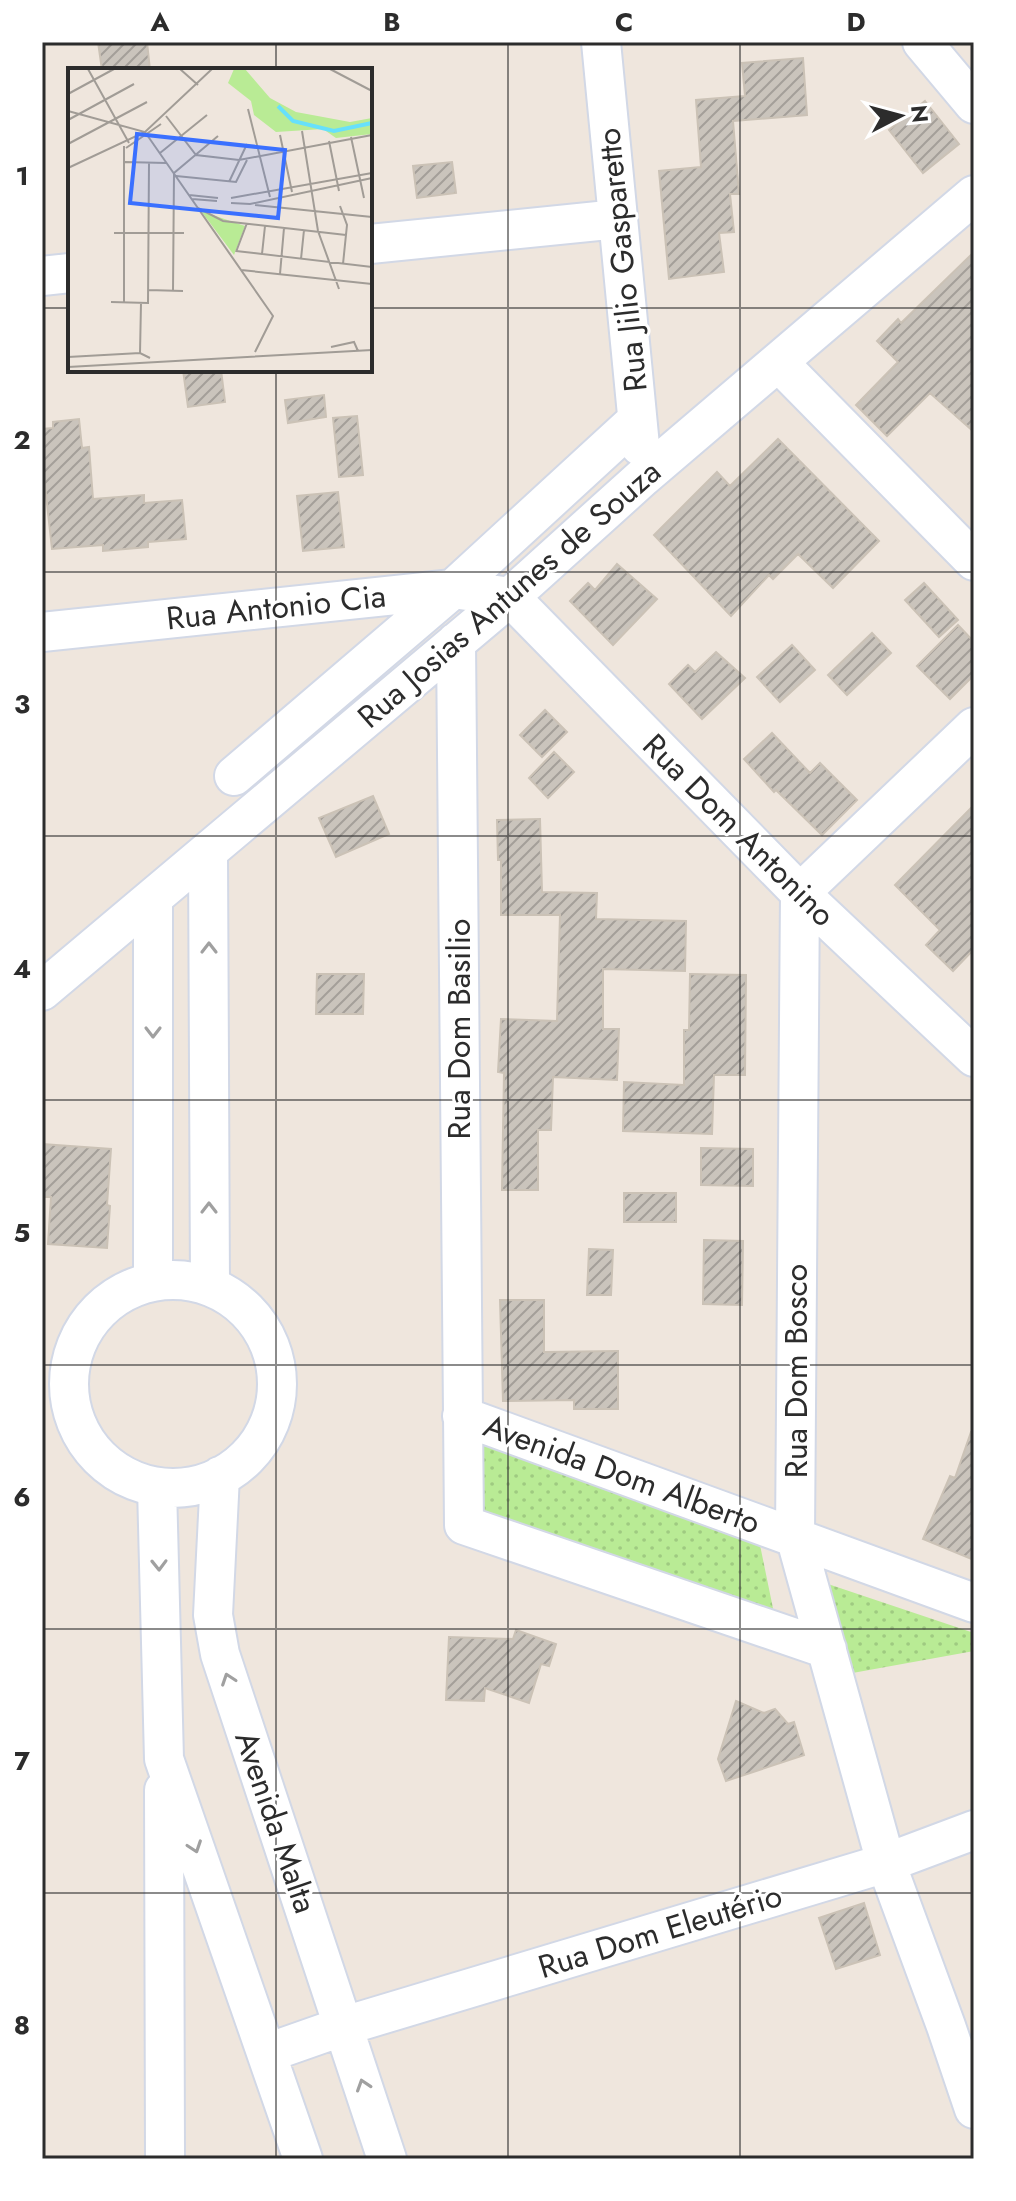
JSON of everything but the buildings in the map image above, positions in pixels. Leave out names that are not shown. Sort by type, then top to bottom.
[{"type":"street","name":"Rua Jilio Gasparetto","points":[[601,42],[643,477]]},
{"type":"street","points":[[922,42],[974,104]]},
{"type":"street","name":"Rua Josias Antunes de Souza","points":[[42,991],[510,597],[643,477],[974,195]]},
{"type":"street","points":[[372,244],[618,219]]},
{"type":"street","points":[[42,276],[68,273]]},
{"type":"street","points":[[778,362],[974,561]]},
{"type":"street","points":[[234,776],[453,589],[637,420]]},
{"type":"street","name":"Rua Antonio Cia","points":[[42,632],[453,589],[510,597]]},
{"type":"street","name":"Rua Dom Antonino","points":[[510,597],[800,893],[974,1057]]},
{"type":"street","name":"Rua Dom Basilio","points":[[456,642],[462,1416]]},
{"type":"street","points":[[800,893],[974,727]]},
{"type":"street","points":[[208,852],[210,1286]]},
{"type":"street","name":"Rua Dom Bosco","points":[[800,893],[795,1536],[886,1863],[974,2109]]},
{"type":"street","points":[[153,898],[153,1281]]},
{"type":"street","points":[[153,1281],[191,1281],[210,1286],[237,1303],[259,1327],[269,1346],[276,1378],[273,1410],[265,1431],[246,1457],[220,1476],[200,1485],[157,1487],[135,1481],[98,1457],[75,1419],[69,1374],[73,1352],[96,1314],[112,1299],[132,1288],[153,1281]]},
{"type":"street","name":"Avenida Dom Alberto","points":[[827,1649],[464,1525],[462,1416],[974,1603]]},
{"type":"street","name":"Avenida Malta","points":[[220,1476],[213,1615],[220,1654],[387,2159]]},
{"type":"street","points":[[157,1487],[164,1759],[165,2159]]},
{"type":"street","points":[[164,1759],[303,2159]]},
{"type":"street","name":"Rua Dom Eleutério","points":[[267,2053],[344,2026],[886,1863],[974,1830]]},
{"type":"green space","points":[[477,1443],[760,1545],[776,1623],[476,1519]]},
{"type":"green space","points":[[822,1582],[974,1633],[974,1651],[847,1674]]}]
